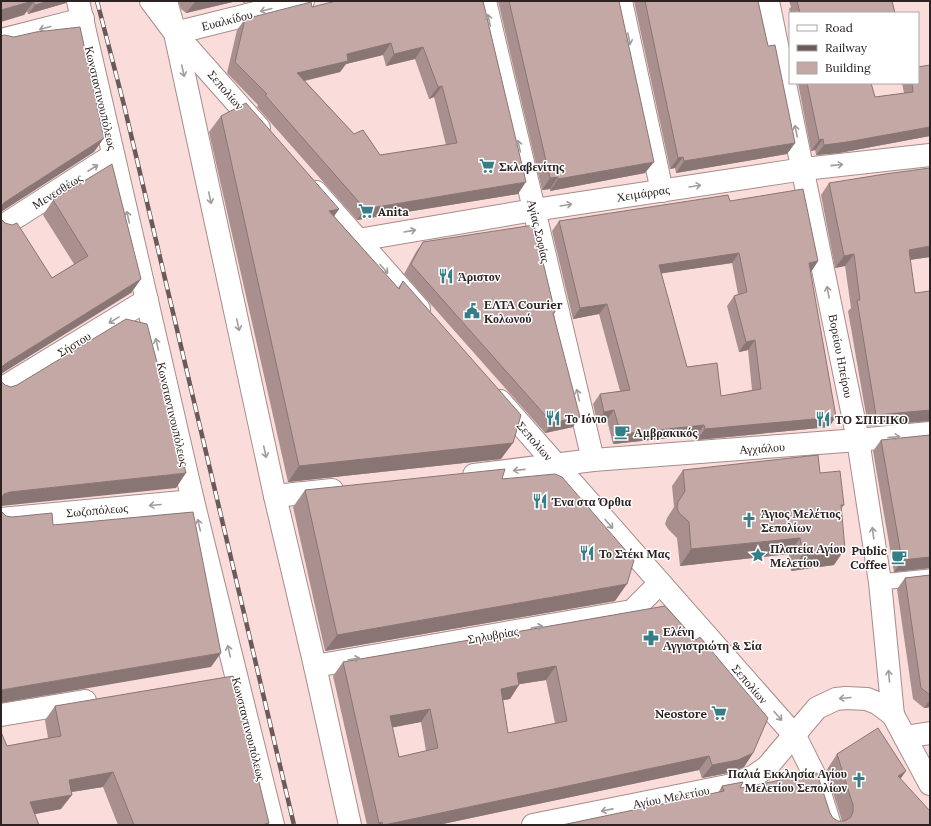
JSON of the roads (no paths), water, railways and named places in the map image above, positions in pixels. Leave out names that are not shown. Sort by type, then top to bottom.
[{"type":"street","name":"Σεπολίων","points":[[151,1],[175,33],[274,145]]},
{"type":"street","points":[[166,1],[175,33],[275,496],[315,666],[350,825]]},
{"type":"street","name":"Ευαλκίδου","points":[[175,33],[303,1]]},
{"type":"street","name":"Αγίας Σοφίας","points":[[485,1],[593,460]]},
{"type":"street","points":[[621,1],[662,190]]},
{"type":"street","name":"Βορείου Ηπείρου","points":[[768,1],[804,169],[858,440],[880,582],[893,715]]},
{"type":"street","points":[[1,40],[81,10]]},
{"type":"street","name":"Κωνσταντινουπόλεως","points":[[81,10],[193,501],[227,678],[273,825]]},
{"type":"street","name":"Μενεσθέως","points":[[1,227],[113,155]]},
{"type":"street","name":"Χειμάρρας","points":[[358,240],[662,190],[804,169],[930,155]]},
{"type":"street","points":[[300,175],[432,323]]},
{"type":"street","name":"Σήστου","points":[[1,389],[147,300]]},
{"type":"street","name":"Σεπολίων","points":[[489,389],[795,736],[814,774],[830,825]]},
{"type":"street","name":"Αγχιάλου","points":[[593,460],[858,440],[930,433]]},
{"type":"street","points":[[455,477],[557,466],[593,460]]},
{"type":"street","points":[[275,496],[353,488]]},
{"type":"street","name":"Σωζοπόλεως","points":[[1,519],[193,501]]},
{"type":"street","name":"Σηλυβρίας","points":[[315,666],[632,611],[660,583]]},
{"type":"street","name":"Αγίου Μελετίου","points":[[533,825],[732,785],[761,771],[795,736],[818,708],[836,699],[858,697],[877,703],[893,715]]},
{"type":"street","points":[[1,715],[102,698]]},
{"type":"street","points":[[893,715],[930,784]]},
{"type":"street","points":[[905,737],[930,733]]},
{"type":"lane","points":[[880,582],[930,577]]},
{"type":"railway","points":[[97,1],[124,105],[294,825]]},
{"type":"place","name":"Σκλαβενίτης","points":[[487,166]]},
{"type":"place","name":"Anita","points":[[366,211]]},
{"type":"place","name":"Άριστον","points":[[446,276]]},
{"type":"place","name":"ΕΛΤΑ Courier Κολωνού","points":[[472,311]]},
{"type":"place","name":"Το Ιόνιο","points":[[553,418]]},
{"type":"place","name":"ΤΟ ΣΠΙΤΙΚΟ","points":[[823,419]]},
{"type":"place","name":"Αμβρακικός","points":[[622,432]]},
{"type":"place","name":"Ένα στα Όρθια","points":[[540,501]]},
{"type":"place","name":"Άγιος Μελέτιος Σεπολίων","points":[[749,520]]},
{"type":"place","name":"Το Στέκι Μας","points":[[587,553]]},
{"type":"place","name":"Πλατεία Αγίου Μελετίου","points":[[758,555]]},
{"type":"place","name":"Public Coffee","points":[[899,557]]},
{"type":"place","name":"Ελένη Αγγιστριώτη & Σία","points":[[651,638]]},
{"type":"place","name":"Neostore","points":[[719,713]]},
{"type":"place","name":"Παλιά Εκκλησία Αγίου Μελετίου Σεπολίων","points":[[859,780]]}]
